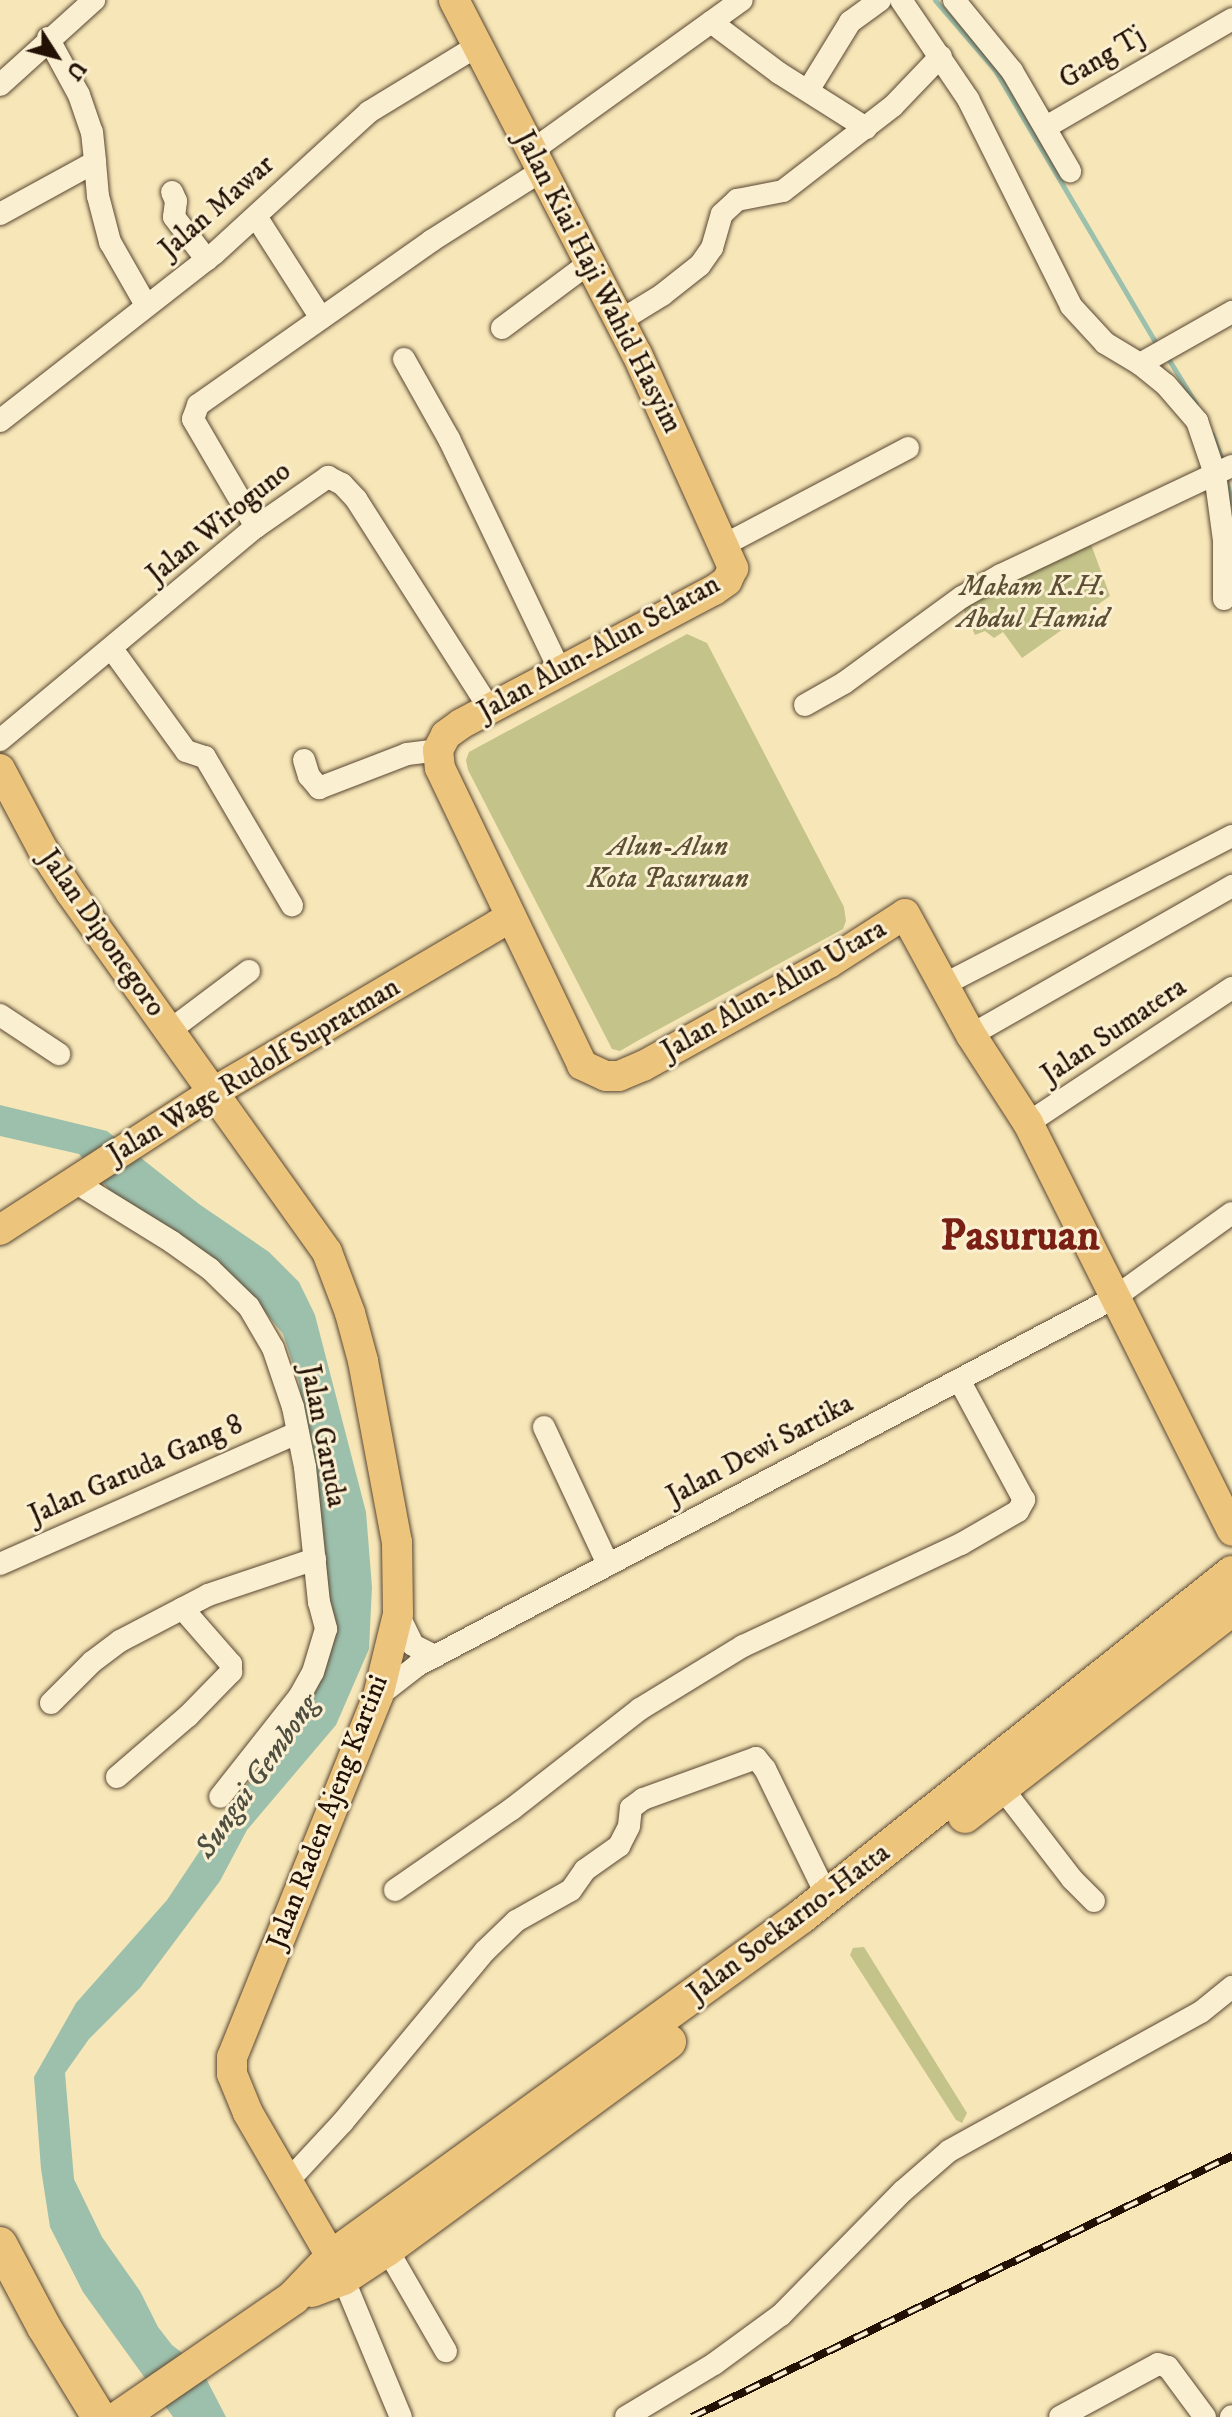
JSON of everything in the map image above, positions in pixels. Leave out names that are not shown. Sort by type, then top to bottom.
[{"type":"highway","name":"Jalan Soekarno-Hatta","points":[[338,2267],[827,1896],[1232,1573]]},
{"type":"highway","name":"Jalan Soekarno-Hatta","points":[[338,2267],[387,2249],[813,1935],[1232,1609]]},
{"type":"highway","points":[[0,2244],[44,2327],[99,2417]]},
{"type":"highway","points":[[120,2417],[338,2267]]},
{"type":"main road","name":"Jalan Kiai Haji Wahid Hasyim","points":[[454,0],[637,354],[728,556]]},
{"type":"main road","name":"Jalan Alun-Alun Selatan","points":[[438,750],[446,735],[461,724],[491,711],[714,590],[727,581],[728,556]]},
{"type":"main road","name":"Jalan Alun-Alun Utara","points":[[438,750],[436,759],[582,1065],[606,1076],[619,1076],[643,1066],[829,963],[905,914],[943,985]]},
{"type":"main road","name":"Jalan Diponegoro","points":[[0,769],[43,850],[212,1093]]},
{"type":"main road","name":"Jalan Wage Rudolf Supratman","points":[[0,1230],[212,1093],[511,917]]},
{"type":"main road","points":[[943,985],[1028,1123],[1232,1531]]},
{"type":"main road","name":"Jalan Raden Ajeng Kartini","points":[[212,1093],[327,1252],[335,1269],[363,1361],[397,1542],[398,1614],[378,1696],[232,2057],[238,2091],[338,2267]]},
{"type":"street","points":[[0,85],[48,38],[94,0]]},
{"type":"street","points":[[256,527],[193,419],[194,410],[207,397],[538,160],[742,0]]},
{"type":"street","points":[[809,89],[850,22],[880,0]]},
{"type":"street","points":[[901,0],[968,99],[1071,306],[1105,343],[1148,360],[1197,421],[1223,471],[1224,599]]},
{"type":"street","points":[[954,0],[1012,71],[1070,171]]},
{"type":"street","name":"Gang Tj","points":[[1046,127],[1232,19]]},
{"type":"street","points":[[711,22],[779,73],[809,89],[866,128]]},
{"type":"street","points":[[48,38],[88,120],[110,242],[146,305]]},
{"type":"street","name":"Jalan Mawar","points":[[0,421],[207,260],[257,218],[338,137],[369,112],[477,46]]},
{"type":"street","points":[[618,322],[662,295],[700,265],[712,248],[722,214],[737,200],[783,191],[866,128],[941,56]]},
{"type":"street","points":[[0,214],[96,169]]},
{"type":"street","points":[[172,192],[176,201],[174,217],[207,260]]},
{"type":"street","points":[[257,218],[320,319]]},
{"type":"street","points":[[502,328],[588,264]]},
{"type":"street","points":[[1148,360],[1232,312]]},
{"type":"street","points":[[404,359],[449,439],[561,673]]},
{"type":"street","points":[[728,556],[908,448]]},
{"type":"street","points":[[805,705],[844,683],[962,597],[1001,575],[1223,471]]},
{"type":"street","name":"Jalan Wiroguno","points":[[0,740],[256,527],[324,478],[342,484],[356,499],[491,711]]},
{"type":"street","points":[[112,649],[186,751],[205,757],[292,905]]},
{"type":"street","points":[[304,760],[309,776],[319,788],[407,754],[438,750]]},
{"type":"street","points":[[943,985],[1232,836]]},
{"type":"street","points":[[971,1035],[1232,886]]},
{"type":"street","points":[[169,1031],[249,971]]},
{"type":"street","name":"Jalan Sumatera","points":[[1028,1123],[1232,988]]},
{"type":"street","points":[[0,1015],[59,1054]]},
{"type":"street","name":"Jalan Garuda","points":[[80,1179],[210,1269],[249,1307],[273,1348],[293,1407],[305,1467],[326,1629],[313,1672],[299,1697],[220,1797]]},
{"type":"street","name":"Jalan Dewi Sartika","points":[[378,1696],[404,1674],[435,1656],[1114,1298],[1232,1213]]},
{"type":"street","points":[[395,1890],[512,1809],[640,1709],[743,1646],[961,1544],[1018,1511],[1024,1500],[959,1380]]},
{"type":"street","points":[[544,1427],[608,1564]]},
{"type":"street","name":"Jalan Garuda Gang 8","points":[[0,1564],[297,1433]]},
{"type":"street","points":[[51,1703],[92,1662],[120,1641],[182,1608],[245,1581],[315,1559]]},
{"type":"street","points":[[117,1777],[188,1716],[231,1672],[231,1664],[182,1608]]},
{"type":"street","points":[[398,1614],[413,1645],[435,1656]]},
{"type":"street","points":[[289,2180],[351,2112],[485,1951],[516,1921],[571,1890],[585,1870],[619,1846],[629,1826],[631,1808],[643,1799],[756,1758],[765,1769],[827,1896]]},
{"type":"street","points":[[1002,1788],[1072,1879],[1094,1901]]},
{"type":"street","points":[[626,2417],[714,2364],[781,2315],[903,2191],[955,2147],[1201,2012],[1232,1987]]},
{"type":"street","points":[[387,2249],[446,2351]]},
{"type":"street","points":[[338,2267],[401,2417]]},
{"type":"street","points":[[1060,2417],[1158,2364],[1168,2367],[1205,2417]]},
{"type":"green space","name":"Makam K.H. Abdul Hamid","points":[[1088,536],[1110,596],[1022,658],[1003,632],[994,638],[985,631],[975,635],[959,600]]},
{"type":"green space","name":"Alun-Alun Kota Pasuruan","points":[[687,634],[707,643],[844,907],[846,921],[843,929],[620,1051],[612,1049],[468,770],[466,760],[469,752]]},
{"type":"green space","points":[[864,1947],[967,2113],[962,2123],[956,2120],[850,1955],[853,1948]]},
{"type":"water","name":"Sungai Gembong","points":[[0,1105],[107,1131],[199,1204],[269,1252],[299,1282],[315,1315],[366,1512],[372,1587],[369,1649],[336,1725],[247,1830],[220,1881],[140,1988],[89,2039],[65,2073],[74,2179],[102,2237],[140,2291],[158,2327],[172,2345],[200,2367],[226,2417],[173,2417],[83,2292],[50,2227],[41,2169],[34,2077],[76,2003],[167,1900],[225,1813],[286,1734],[323,1670],[334,1631],[299,1382],[283,1334],[248,1291],[119,1201],[79,1154],[0,1136]]},
{"type":"waterway","points":[[935,0],[995,70],[1159,348]]},
{"type":"waterway","points":[[1166,355],[1196,404]]},
{"type":"waterway","points":[[1212,434],[1221,458]]},
{"type":"waterway","points":[[1226,480],[1232,504]]},
{"type":"railway","points":[[692,2417],[1232,2156]]},
{"type":"district","name":"Pasuruan","points":[[1020,1237]]}]
